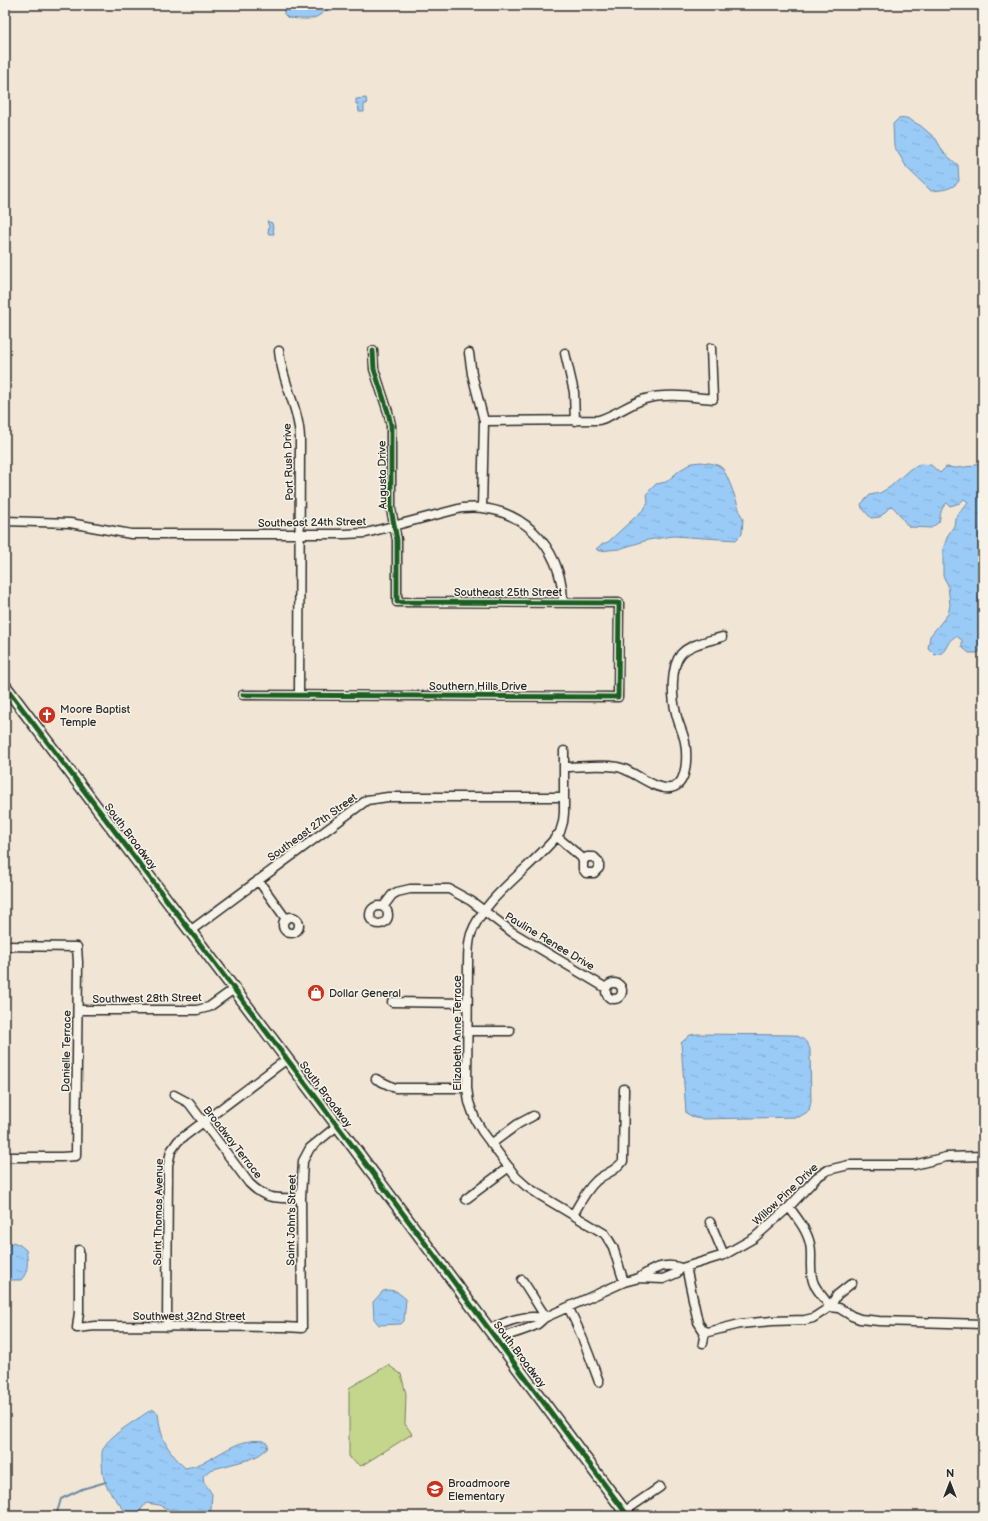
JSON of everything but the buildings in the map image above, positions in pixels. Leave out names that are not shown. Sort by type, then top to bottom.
[{"type":"street","points":[[484,421],[594,420],[608,418],[636,403],[652,398],[674,397],[713,399],[711,348]]},
{"type":"street","name":"Port Rush Drive","points":[[279,351],[281,371],[296,411],[300,427],[299,695]]},
{"type":"street","name":"Augusta Drive","points":[[373,351],[375,374],[391,425],[391,509],[397,540],[397,602]]},
{"type":"street","points":[[469,353],[472,374],[484,421],[482,508]]},
{"type":"street","points":[[565,353],[574,392],[575,421]]},
{"type":"street","name":"Southeast 24th Street","points":[[5,521],[70,523],[130,534],[356,534],[366,533],[462,508],[482,508],[500,511],[522,521],[540,538],[552,555],[556,564],[563,590],[563,602]]},
{"type":"street","name":"Southeast 25th Street","points":[[397,602],[619,603]]},
{"type":"street","name":"Southern Hills Drive","points":[[243,696],[618,697],[619,603]]},
{"type":"street","points":[[564,767],[619,767],[658,786],[669,788],[678,784],[686,766],[685,742],[676,713],[674,698],[673,683],[676,663],[681,654],[688,649],[722,637]]},
{"type":"street","name":"South Broadway","points":[[5,686],[287,1059],[627,1514]]},
{"type":"street","name":"Elizabeth Anne Terrace","points":[[564,751],[563,822],[556,836],[483,911],[471,935],[468,948],[467,1088],[469,1102],[475,1119],[491,1144],[509,1167],[526,1186],[600,1230],[613,1247],[624,1282]]},
{"type":"street","name":"Southeast 27th Street","points":[[190,931],[367,800],[388,797],[564,797]]},
{"type":"street","points":[[556,836],[583,861]]},
{"type":"street","points":[[258,880],[286,919]]},
{"type":"street","name":"Pauline Renee Drive","points":[[383,907],[392,895],[397,892],[410,889],[446,888],[460,894],[512,932],[606,988]]},
{"type":"street","name":"Danielle Terrace","points":[[5,946],[77,947],[78,1010],[76,1156],[5,1157]]},
{"type":"street","name":"Southwest 28th Street","points":[[78,1010],[196,1010],[209,1007],[234,989]]},
{"type":"street","points":[[392,1002],[467,1003]]},
{"type":"street","points":[[468,1031],[510,1032]]},
{"type":"street","name":"Saint Thomas Avenue","points":[[167,1326],[171,1151],[178,1141],[287,1059]]},
{"type":"street","points":[[376,1079],[395,1088],[467,1088]]},
{"type":"street","points":[[573,1215],[589,1188],[599,1178],[616,1169],[623,1161],[624,1089]]},
{"type":"street","name":"Broadway Terrace","points":[[174,1095],[189,1103],[259,1193],[271,1197],[301,1198]]},
{"type":"street","points":[[491,1144],[518,1124],[533,1116]]},
{"type":"street","name":"Saint John's Street","points":[[302,1328],[301,1198],[303,1161],[306,1154],[316,1142],[337,1126]]},
{"type":"street","name":"Willow Pine Drive","points":[[639,1278],[663,1279],[677,1273],[683,1268],[724,1255],[754,1238],[789,1207],[817,1177],[828,1170],[849,1164],[914,1164],[946,1157],[983,1156]]},
{"type":"street","points":[[466,1199],[509,1167]]},
{"type":"street","points":[[789,1207],[804,1228],[808,1237],[812,1277],[819,1292],[830,1307],[839,1308],[860,1319],[879,1321],[983,1324]]},
{"type":"street","points":[[710,1222],[724,1255]]},
{"type":"street","name":"Southwest 32nd Street","points":[[79,1250],[79,1312],[77,1328],[95,1326],[302,1328]]},
{"type":"street","name":"Willow Pine Drive","points":[[497,1339],[512,1332],[521,1331],[538,1324],[544,1318],[624,1282],[639,1278],[658,1268],[674,1266],[683,1268]]},
{"type":"street","points":[[683,1268],[698,1322],[701,1328],[708,1332],[755,1322],[805,1320],[813,1318],[830,1307],[838,1295],[852,1283]]},
{"type":"street","points":[[522,1280],[532,1292],[544,1318]]},
{"type":"street","points":[[568,1307],[589,1353],[599,1382]]},
{"type":"street","name":"Willow Pine Drive","points":[[489,1329],[512,1320],[535,1316],[544,1318]]},
{"type":"street","points":[[703,1343],[705,1331]]},
{"type":"street","points":[[627,1514],[660,1487]]},
{"type":"green space","points":[[388,1365],[401,1374],[406,1394],[405,1424],[412,1434],[361,1466],[349,1458],[349,1388]]},
{"type":"water","points":[[287,5],[333,5],[317,17],[303,19],[288,18],[284,14],[284,10]]},
{"type":"water","points":[[366,98],[367,104],[364,104],[364,112],[359,112],[356,99]]},
{"type":"water","points":[[907,118],[921,126],[936,139],[944,153],[958,165],[959,181],[956,184],[946,189],[931,191],[907,168],[894,146],[893,124],[898,119]]},
{"type":"water","points":[[267,221],[272,223],[274,234],[268,233],[269,227]]},
{"type":"water","points":[[701,462],[720,466],[733,490],[743,518],[742,534],[736,540],[673,536],[648,540],[619,549],[599,551],[596,549],[602,544],[608,542],[644,509],[648,503],[647,493],[656,484],[666,482],[680,470],[692,463]]},
{"type":"water","points":[[983,463],[983,647],[978,653],[969,653],[962,647],[962,640],[956,636],[949,642],[940,654],[935,655],[928,648],[930,636],[948,614],[950,605],[948,585],[943,576],[943,549],[948,535],[954,526],[955,518],[968,502],[964,499],[960,503],[950,506],[947,503],[942,509],[939,522],[931,528],[909,527],[891,506],[880,517],[871,518],[862,508],[861,504],[870,495],[880,493],[890,487],[910,469],[920,464],[931,465],[940,473],[946,467],[956,468]]},
{"type":"water","points":[[690,1035],[794,1035],[802,1039],[808,1044],[810,1049],[811,1101],[809,1111],[799,1117],[703,1119],[695,1118],[686,1113],[681,1043]]},
{"type":"water","points":[[13,1242],[26,1250],[27,1270],[21,1280],[5,1280],[5,1249]]},
{"type":"water","points":[[383,1291],[396,1291],[406,1299],[404,1321],[401,1324],[379,1325],[374,1319],[373,1302]]},
{"type":"water","points":[[152,1409],[158,1413],[163,1437],[169,1449],[185,1468],[205,1461],[233,1446],[243,1443],[264,1441],[268,1444],[267,1449],[251,1459],[210,1470],[203,1476],[204,1482],[212,1494],[211,1510],[206,1515],[186,1515],[160,1505],[146,1503],[137,1515],[129,1515],[107,1488],[102,1469],[102,1451],[108,1442],[126,1426]]},
{"type":"waterway","points":[[56,1516],[61,1499],[82,1489],[106,1482]]},
{"type":"cycle path","points":[[243,695],[618,697],[619,603],[397,602],[397,540],[391,509],[391,425],[374,369],[373,351]]},
{"type":"cycle path","points":[[5,686],[352,1145],[628,1516]]},
{"type":"place","name":"Moore Baptist Temple","points":[[47,715]]},
{"type":"place","name":"Dollar General","points":[[316,993]]},
{"type":"place","name":"Broadmoore Elementary","points":[[435,1489]]}]
